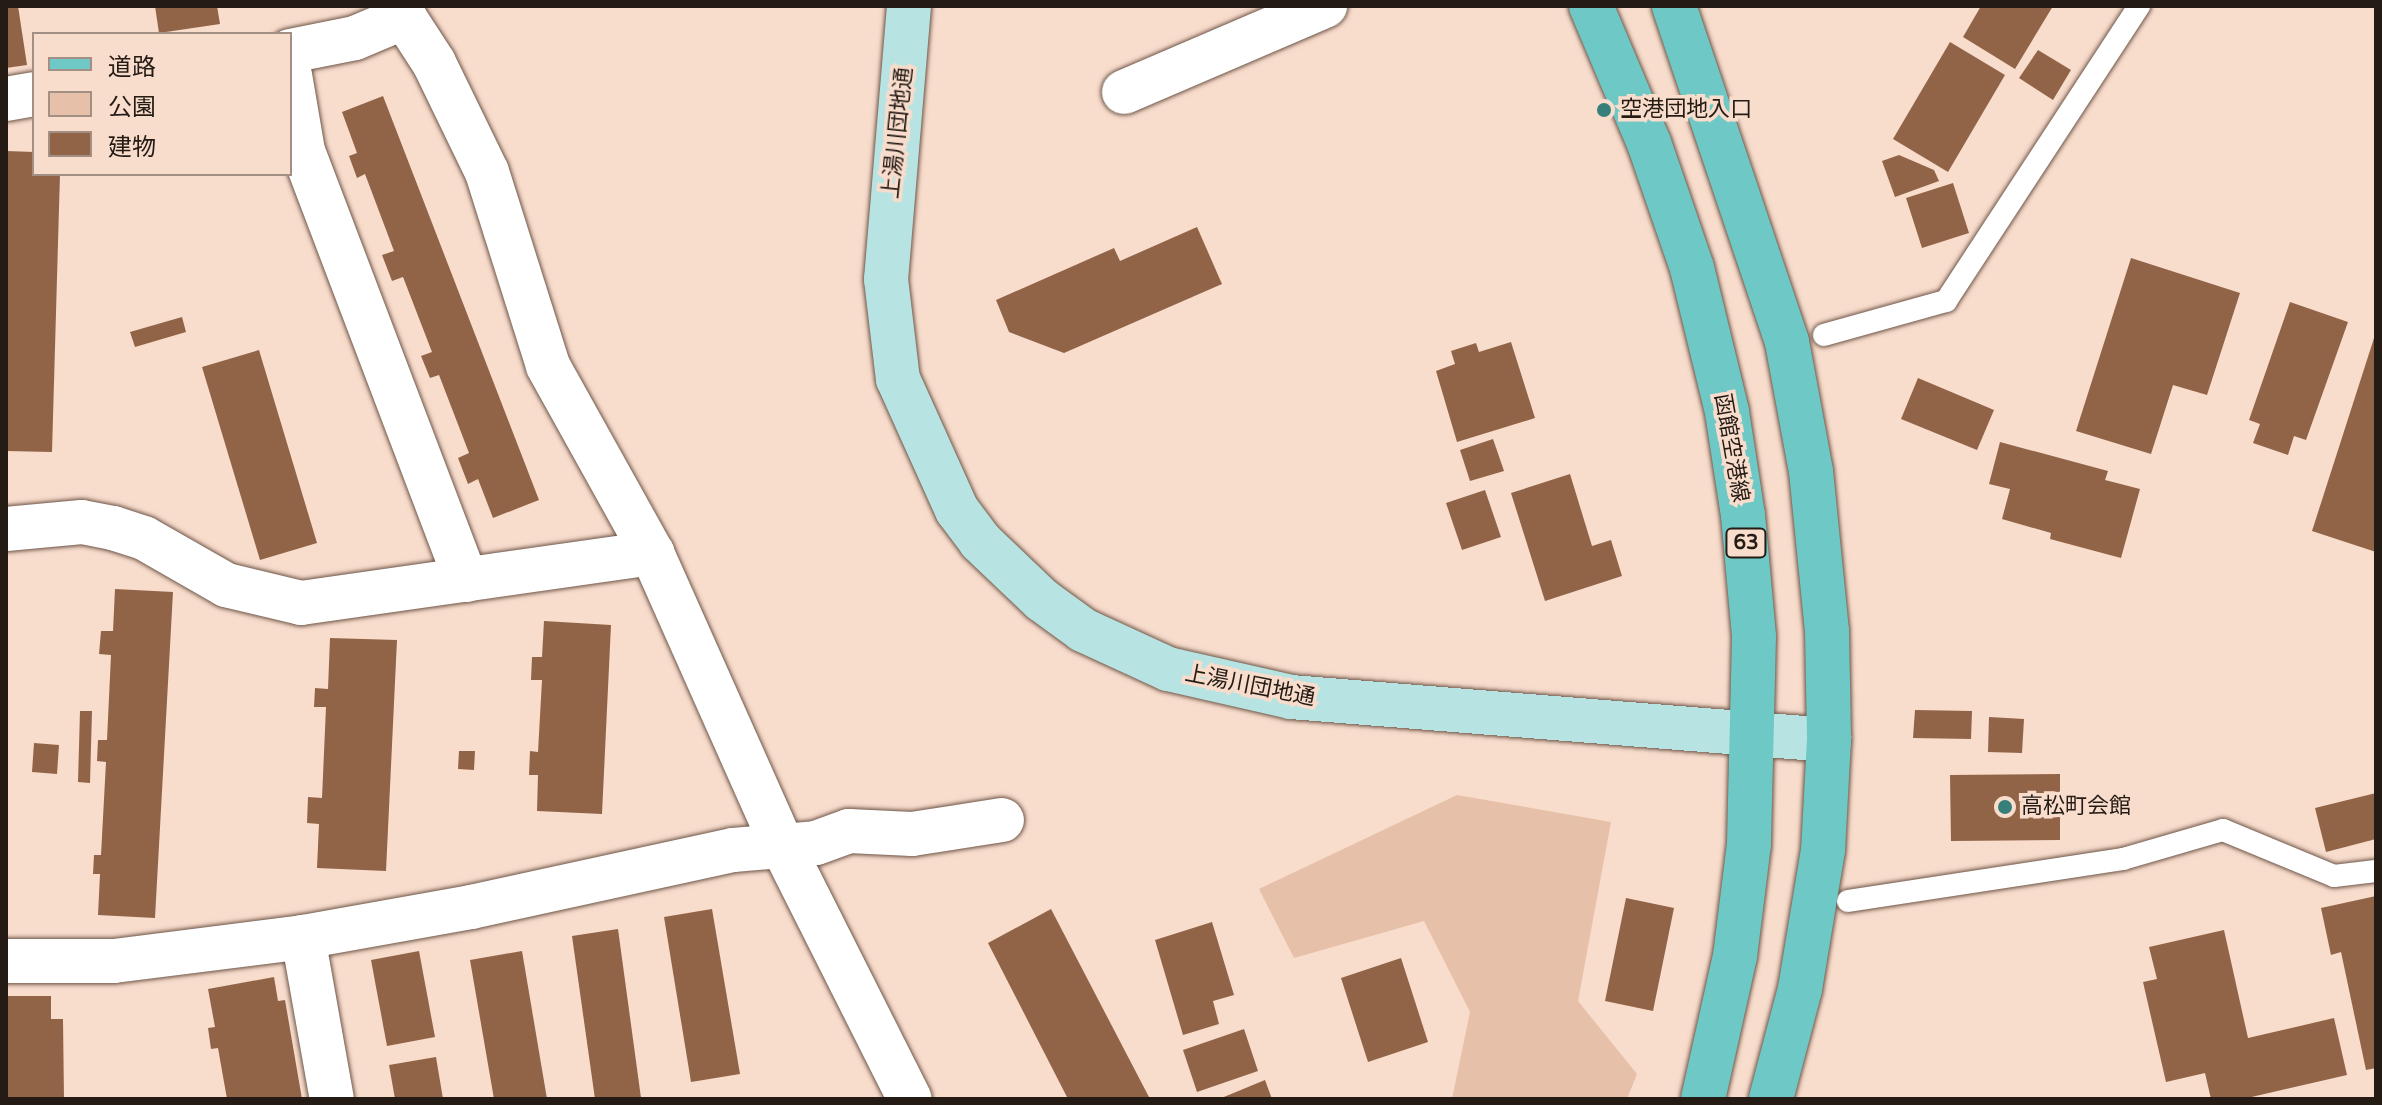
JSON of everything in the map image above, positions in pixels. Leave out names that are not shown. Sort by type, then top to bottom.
[{"type":"main road","name":"函館空港線","points":[[1591,6],[1649,143],[1692,268],[1727,412],[1754,637],[1755,736],[1735,956],[1703,1099]]},
{"type":"main road","points":[[1674,6],[1787,342],[1811,471],[1827,631],[1829,740],[1817,900],[1771,1099]]},
{"type":"street","name":"上湯川団地通","points":[[909,6],[886,279],[898,379],[957,510],[980,541],[1042,600],[1127,653],[1211,682],[1291,697],[1829,740]]},
{"type":"street","points":[[1124,92],[1325,6]]},
{"type":"street","points":[[292,51],[355,38],[401,12],[434,63],[487,172],[548,366],[652,553],[783,847],[910,1099]]},
{"type":"street","points":[[292,87],[303,151],[466,580]]},
{"type":"street","points":[[6,99],[32,94]]},
{"type":"street","points":[[6,529],[82,522],[113,528],[144,538],[226,585],[266,599],[301,603],[652,553]]},
{"type":"street","points":[[6,961],[114,961],[303,937],[471,907],[733,850],[783,847],[849,831],[912,834],[1002,820]]},
{"type":"street","points":[[303,937],[332,1099]]},
{"type":"lane","points":[[1824,335],[1946,301],[2139,6]]},
{"type":"lane","points":[[1848,901],[2123,859],[2223,830],[2334,876],[2376,871]]},
{"type":"green space","points":[[1457,795],[1611,822],[1578,1001],[1637,1074],[1627,1099],[1452,1099],[1470,1012],[1424,921],[1294,958],[1259,889]]},
{"type":"building","points":[[6,6],[18,6],[27,65],[6,68]]},
{"type":"building","points":[[155,6],[217,6],[220,24],[159,32]]},
{"type":"building","points":[[1981,6],[2053,6],[2015,69],[1963,37]]},
{"type":"building","points":[[1950,42],[2005,75],[1948,172],[1893,139]]},
{"type":"building","points":[[2038,50],[2071,70],[2053,100],[2019,78]]},
{"type":"building","points":[[383,96],[539,500],[493,518],[478,479],[468,484],[458,458],[469,453],[439,375],[430,378],[421,356],[432,352],[403,277],[392,281],[382,255],[394,251],[365,174],[357,178],[349,156],[357,153],[342,112]]},
{"type":"building","points":[[6,151],[32,152],[32,176],[60,176],[52,452],[6,451]]},
{"type":"building","points":[[1899,155],[1934,170],[1939,181],[1895,197],[1882,161]]},
{"type":"building","points":[[1953,183],[1969,233],[1922,248],[1906,198]]},
{"type":"building","points":[[1197,227],[1222,284],[1064,353],[1009,332],[996,300],[1114,248],[1120,261]]},
{"type":"building","points":[[2131,258],[2240,293],[2207,395],[2173,385],[2151,454],[2076,431]]},
{"type":"building","points":[[2290,302],[2348,322],[2306,440],[2294,436],[2288,455],[2253,443],[2260,424],[2249,420]]},
{"type":"building","points":[[182,317],[186,332],[135,347],[130,332]]},
{"type":"building","points":[[2376,335],[2376,552],[2312,531]]},
{"type":"building","points":[[1511,342],[1535,418],[1457,442],[1436,371],[1455,364],[1451,351],[1476,343],[1479,352]]},
{"type":"building","points":[[259,350],[317,543],[260,560],[202,367]]},
{"type":"building","points":[[1918,378],[1994,410],[1977,450],[1901,419]]},
{"type":"building","points":[[1493,439],[1504,471],[1470,481],[1460,450]]},
{"type":"building","points":[[2000,442],[2108,471],[2105,480],[2140,489],[2121,558],[2050,539],[2051,533],[2002,519],[2010,489],[1989,484]]},
{"type":"building","points":[[1570,474],[1592,546],[1611,540],[1622,576],[1545,601],[1511,493]]},
{"type":"building","points":[[1485,490],[1501,537],[1462,550],[1446,503]]},
{"type":"building","points":[[115,589],[173,592],[155,918],[98,915],[100,874],[93,874],[94,855],[101,855],[106,762],[97,761],[98,740],[107,740],[111,655],[99,654],[101,631],[113,631]]},
{"type":"building","points":[[544,621],[611,625],[602,814],[537,811],[538,775],[529,775],[530,751],[538,752],[542,680],[531,680],[532,657],[542,657]]},
{"type":"building","points":[[330,638],[397,640],[386,871],[317,868],[319,824],[307,823],[308,797],[322,798],[326,707],[314,707],[315,688],[328,689]]},
{"type":"building","points":[[1915,710],[1972,711],[1971,739],[1913,738]]},
{"type":"building","points":[[80,711],[92,711],[90,783],[78,782]]},
{"type":"building","points":[[1989,717],[2024,719],[2022,753],[1988,752]]},
{"type":"building","points":[[34,743],[59,745],[57,774],[32,772]]},
{"type":"building","points":[[459,751],[475,751],[474,770],[458,769]]},
{"type":"building","name":"高松町会館","points":[[2060,774],[2060,840],[1951,841],[1950,775]]},
{"type":"building","points":[[2376,793],[2376,839],[2326,852],[2315,808]]},
{"type":"building","points":[[2376,896],[2376,1068],[2366,1070],[2341,952],[2331,955],[2321,908]]},
{"type":"building","points":[[1626,898],[1674,908],[1653,1011],[1605,1001]]},
{"type":"building","points":[[712,909],[740,1074],[691,1082],[664,917]]},
{"type":"building","points":[[1051,909],[1150,1099],[1068,1099],[988,943]]},
{"type":"building","points":[[1212,922],[1234,995],[1213,1001],[1219,1024],[1183,1035],[1155,940]]},
{"type":"building","points":[[618,929],[641,1098],[595,1099],[572,936]]},
{"type":"building","points":[[2224,930],[2248,1038],[2334,1018],[2347,1075],[2243,1099],[2211,1099],[2205,1073],[2166,1082],[2143,982],[2157,979],[2149,947]]},
{"type":"building","points":[[419,951],[435,1037],[387,1046],[371,960]]},
{"type":"building","points":[[522,951],[547,1099],[494,1099],[470,960]]},
{"type":"building","points":[[1401,958],[1428,1042],[1368,1062],[1341,978]]},
{"type":"building","points":[[274,977],[278,1001],[285,1000],[302,1099],[227,1099],[218,1048],[211,1049],[208,1028],[215,1027],[208,989]]},
{"type":"building","points":[[6,996],[51,996],[51,1019],[63,1019],[64,1099],[6,1099]]},
{"type":"building","points":[[1244,1029],[1258,1071],[1197,1092],[1183,1050]]},
{"type":"building","points":[[436,1057],[443,1099],[395,1099],[389,1065]]},
{"type":"building","points":[[1265,1080],[1272,1099],[1219,1099]]},
{"type":"place","name":"空港団地入口","points":[[1604,110]]},
{"type":"place","name":"高松町会館","points":[[2005,807]]}]
